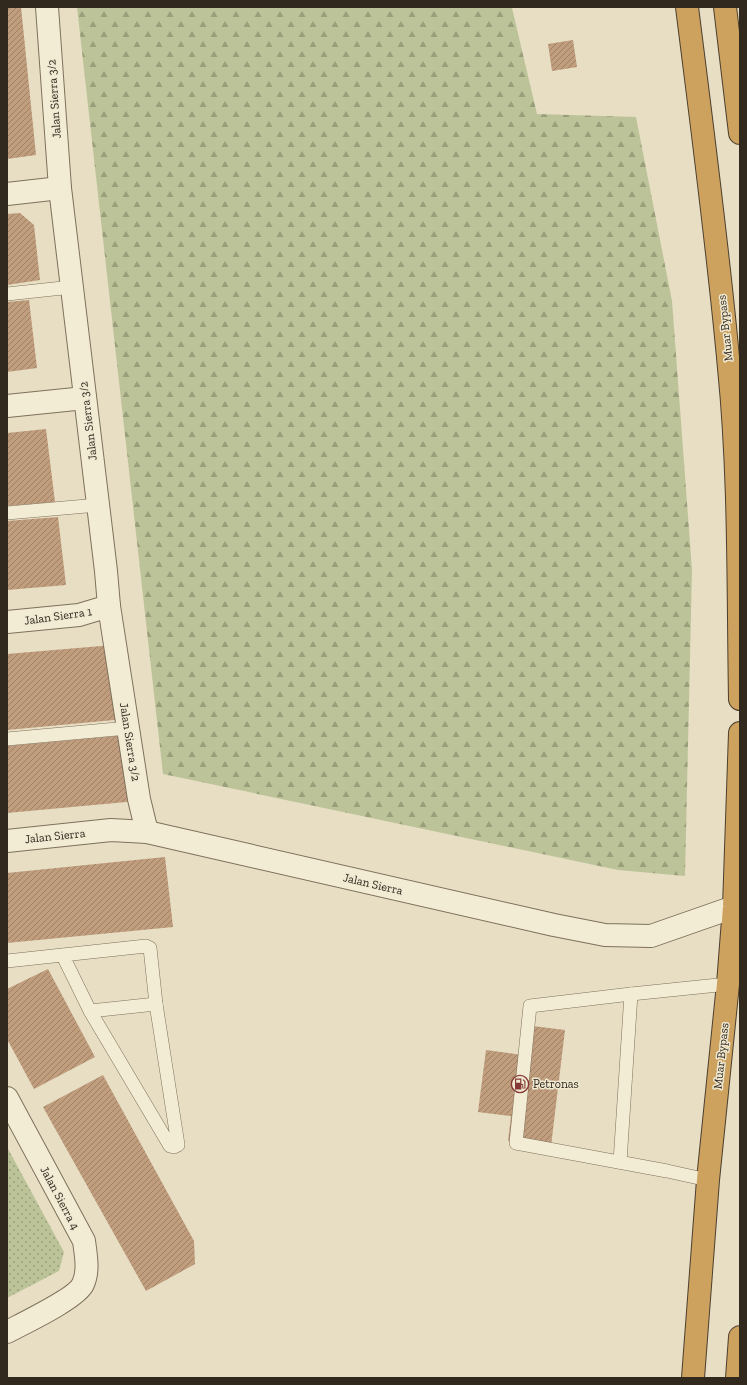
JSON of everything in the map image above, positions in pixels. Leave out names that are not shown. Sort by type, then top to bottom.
[{"type":"highway","name":"Muar Bypass","points":[[687,7],[719,265],[730,368],[736,467],[740,699]]},
{"type":"highway","points":[[725,7],[740,133]]},
{"type":"highway","name":"Muar Bypass","points":[[693,1378],[708,1180],[728,984],[734,908],[740,733]]},
{"type":"highway","points":[[737,1378],[740,1337]]},
{"type":"street","name":"Jalan Sierra 3/2","points":[[47,7],[60,188],[109,606],[139,799],[147,832]]},
{"type":"street","points":[[7,194],[60,188]]},
{"type":"street","points":[[7,406],[85,398]]},
{"type":"street","name":"Jalan Sierra 1","points":[[7,622],[79,615],[109,606]]},
{"type":"street","name":"Jalan Sierra","points":[[7,841],[111,830],[147,832],[546,924],[605,935],[651,936],[734,908]]},
{"type":"street","name":"Jalan Sierra 4","points":[[7,1098],[84,1242],[87,1264],[83,1286],[69,1298],[7,1332]]},
{"type":"lane","points":[[7,294],[72,287]]},
{"type":"lane","points":[[7,513],[98,505]]},
{"type":"lane","points":[[7,739],[128,728]]},
{"type":"lane","points":[[7,961],[146,946],[150,948],[156,1004],[178,1145],[174,1147],[170,1146],[90,1011],[63,956]]},
{"type":"lane","points":[[708,1180],[516,1143],[530,1006],[728,984]]},
{"type":"lane","points":[[620,1162],[631,994]]},
{"type":"lane","points":[[90,1011],[156,1004]]},
{"type":"green space","points":[[77,7],[512,8],[537,114],[636,117],[672,301],[692,570],[685,876],[618,870],[163,774]]},
{"type":"green space","points":[[7,1147],[64,1252],[59,1271],[7,1298]]},
{"type":"building","points":[[7,7],[21,7],[36,155],[7,159]]},
{"type":"building","points":[[573,40],[577,67],[552,71],[548,44]]},
{"type":"building","points":[[20,213],[34,225],[40,280],[7,285],[7,214]]},
{"type":"building","points":[[29,300],[37,368],[7,372],[7,302]]},
{"type":"building","points":[[46,429],[55,502],[7,506],[7,433]]},
{"type":"building","points":[[58,517],[66,585],[7,590],[7,521]]},
{"type":"building","points":[[113,645],[125,719],[7,730],[7,654]]},
{"type":"building","points":[[127,735],[137,801],[7,813],[7,746]]},
{"type":"building","points":[[165,857],[173,927],[7,943],[7,873]]},
{"type":"building","points":[[48,969],[95,1057],[34,1089],[7,1039],[7,989]]},
{"type":"building","name":"Petronas","points":[[525,1025],[565,1030],[551,1146],[508,1141],[511,1116],[478,1112],[486,1050],[522,1055]]},
{"type":"building","points":[[103,1075],[194,1241],[195,1264],[146,1291],[43,1107]]},
{"type":"place","name":"Petronas","points":[[520,1084]]}]
